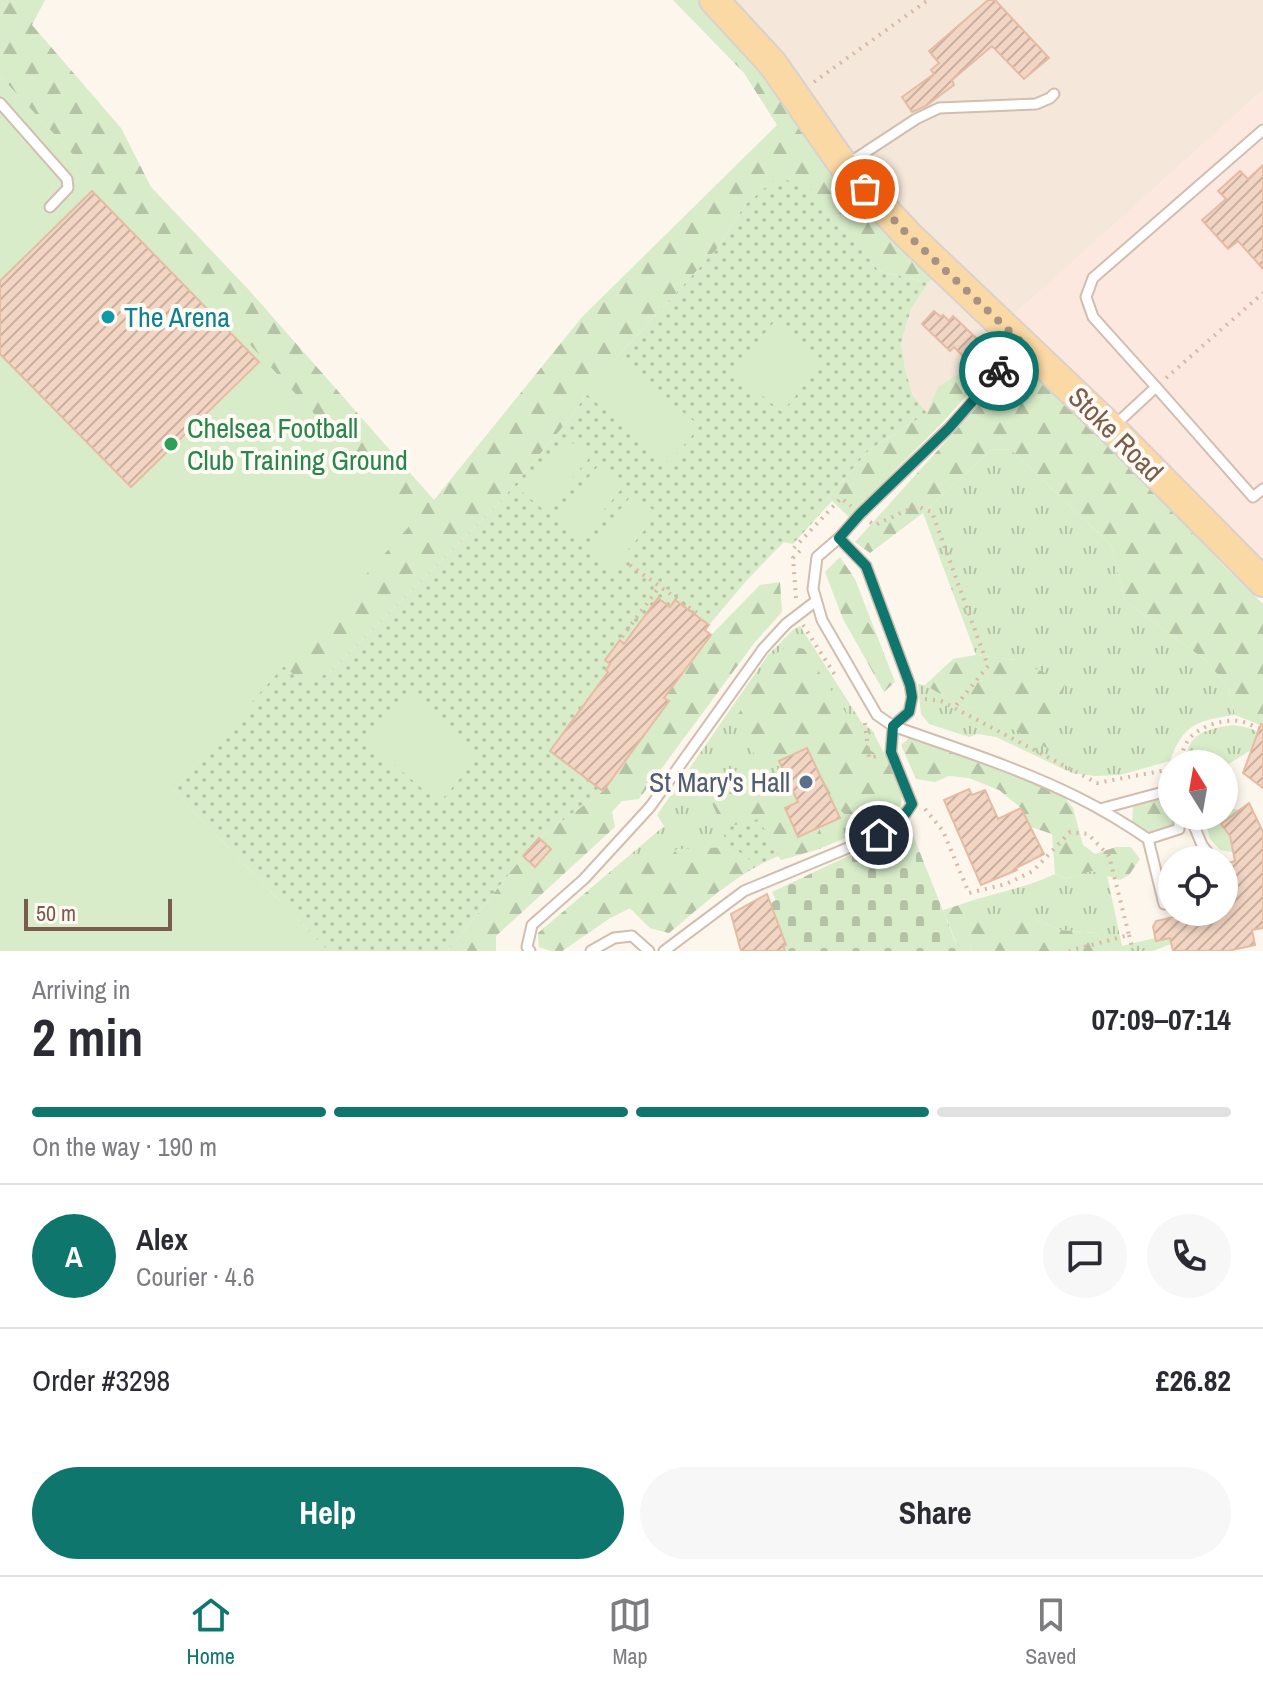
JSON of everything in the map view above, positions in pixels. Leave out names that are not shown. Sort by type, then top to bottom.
[{"type":"main road","name":"Stoke Road","points":[[714,0],[772,63],[844,166],[908,235],[1111,428],[1263,582]]},
{"type":"lane","points":[[844,166],[916,119],[939,108],[1036,104],[1054,94]]},
{"type":"lane","points":[[0,104],[0,117]]},
{"type":"lane","points":[[0,104],[67,179],[68,188],[50,207]]},
{"type":"lane","points":[[1263,130],[1093,278],[1086,297],[1093,317],[1253,497],[1263,489]]},
{"type":"lane","points":[[1024,345],[949,428],[817,557],[813,589],[816,601],[822,620],[877,715],[893,726],[999,763],[1100,809],[1148,839],[1158,880]]},
{"type":"lane","points":[[1111,428],[1156,387]]},
{"type":"lane","points":[[664,951],[744,891],[879,835],[906,813],[912,804],[891,752],[893,726],[909,712],[912,697],[910,685],[866,566],[839,538]]},
{"type":"lane","points":[[530,951],[527,947],[532,925],[584,879],[650,807],[763,649],[786,624],[816,601]]},
{"type":"lane","points":[[1100,809],[1158,793]]},
{"type":"lane","points":[[1148,839],[1176,830]]},
{"type":"lane","points":[[591,951],[614,938],[632,936],[649,951]]},
{"type":"path","points":[[796,95],[928,0]]},
{"type":"path","points":[[1156,387],[1263,293]]},
{"type":"path","points":[[794,548],[841,498],[875,525],[916,506],[932,512],[988,666],[954,708]]},
{"type":"path","points":[[630,565],[701,616]]},
{"type":"path","points":[[622,637],[660,586]]},
{"type":"path","points":[[912,697],[941,701],[1097,783],[1158,772]]},
{"type":"path","points":[[877,715],[864,720],[869,758],[891,752]]},
{"type":"path","points":[[1183,750],[1187,739],[1205,727],[1242,721],[1263,730]]},
{"type":"path","points":[[912,804],[923,807],[943,831],[969,893],[1006,884],[1033,871],[1070,832],[1088,834],[1109,856],[1133,951]]},
{"type":"path","points":[[1069,951],[1129,935]]},
{"type":"shaded area","points":[[707,0],[1263,0],[1263,90],[990,337],[994,342],[991,362],[974,388],[927,413],[913,396],[901,343],[911,309],[933,278]]},
{"type":"shaded area","points":[[1263,90],[1263,567],[1013,315]]},
{"type":"green space","points":[[0,0],[45,0],[32,25],[121,128],[151,187],[248,289],[434,500],[582,317],[777,125],[744,73],[673,0],[707,0],[933,270],[933,278],[928,283],[879,271],[811,190],[745,205],[716,250],[616,358],[501,501],[328,674],[301,681],[283,666],[413,521],[0,76]]},
{"type":"green space","name":"Chelsea Football Club Training Ground","points":[[0,76],[414,521],[173,790],[328,951],[0,951]]},
{"type":"green space","points":[[778,177],[811,189],[879,271],[928,283],[911,309],[901,343],[913,396],[927,413],[869,450],[828,497],[832,501],[793,544],[784,542],[709,625],[670,607],[624,644],[619,641],[605,660],[610,664],[606,670],[608,672],[550,751],[603,791],[539,838],[448,951],[328,951],[173,790],[283,666],[301,680],[328,674],[501,501],[616,358],[716,250],[745,205]]},
{"type":"green space","points":[[775,321],[824,362],[782,412],[733,371]]},
{"type":"green space","points":[[616,358],[700,426],[669,463],[586,394]]},
{"type":"green space","points":[[972,365],[983,378],[849,517],[828,497],[869,450],[927,413],[938,387]]},
{"type":"green space","points":[[1040,372],[1263,604],[1263,726],[1235,715],[1229,690],[1208,662],[1125,601],[1111,545],[1010,449],[991,450],[923,513],[870,553],[855,542],[994,388],[1016,376]]},
{"type":"green space","points":[[565,437],[590,457],[545,511],[520,490]]},
{"type":"green space","points":[[1010,449],[1111,545],[1125,601],[1208,662],[1229,690],[1235,715],[1194,726],[1180,739],[1175,750],[1158,750],[1158,764],[1120,775],[1095,776],[1072,773],[996,737],[978,734],[969,737],[929,724],[921,714],[918,684],[978,711],[1016,660],[976,655],[923,513],[991,450]]},
{"type":"green space","points":[[599,465],[624,486],[579,540],[554,519]]},
{"type":"green space","points":[[633,494],[658,514],[613,568],[588,547]]},
{"type":"green space","points":[[840,557],[855,579],[895,682],[884,692],[843,619],[825,572]]},
{"type":"green space","points":[[780,582],[782,612],[755,642],[639,799],[622,801],[612,812],[615,827],[496,936],[496,951],[448,951],[523,856],[535,866],[551,849],[539,838],[603,791],[669,702],[664,698],[711,635],[760,585]]},
{"type":"green space","points":[[800,626],[862,723],[872,730],[902,788],[901,805],[862,831],[819,849],[781,860],[778,856],[763,863],[720,891],[669,933],[650,928],[630,908],[562,951],[539,947],[538,933],[664,826],[657,815],[768,655]]},
{"type":"green space","points":[[788,645],[804,649],[871,751],[888,761],[902,788],[901,805],[873,825],[857,825],[833,804],[807,749],[779,761],[758,761],[735,720],[772,657]]},
{"type":"green space","points":[[976,655],[1016,660],[1065,682],[1056,734],[1049,749],[925,685],[953,659]]},
{"type":"green space","points":[[409,695],[479,756],[439,803],[368,742]]},
{"type":"green space","points":[[1232,725],[1263,733],[1263,755],[1251,750],[1238,758],[1238,750],[1188,750],[1199,735]]},
{"type":"green space","points":[[909,738],[986,762],[1062,794],[1073,808],[1083,845],[1095,854],[1116,847],[1131,847],[1140,859],[1129,875],[1120,880],[1092,871],[1066,879],[1055,874],[1052,834],[1031,827],[1021,808],[999,790],[969,778],[949,776],[935,782],[916,779],[901,745]]},
{"type":"green space","points":[[742,775],[758,792],[774,796],[785,808],[798,837],[819,828],[819,849],[781,860],[759,820],[723,828],[711,801],[724,776]]},
{"type":"green space","points":[[1158,798],[1158,830],[1165,830],[1154,832],[1132,824],[1133,807],[1148,799]]},
{"type":"green space","points":[[759,819],[778,856],[756,865],[733,847],[726,847],[723,828]]},
{"type":"green space","points":[[909,825],[957,946],[969,943],[972,951],[785,951],[783,946],[786,944],[769,904],[776,900],[772,892]]},
{"type":"green space","points":[[1208,830],[1226,830],[1232,846],[1216,846]]},
{"type":"green space","points":[[733,847],[756,865],[669,933],[650,928],[630,908],[562,951],[539,947],[538,933],[632,854],[666,862],[677,849]]},
{"type":"green space","points":[[1092,871],[1107,875],[1122,946],[1155,938],[1170,938],[1171,944],[1153,951],[1112,951],[1095,933],[1061,930],[1033,919],[967,919],[959,905],[1055,874],[1066,879]]},
{"type":"green space","points":[[959,905],[967,919],[1033,919],[1061,930],[1095,933],[1112,951],[972,951],[969,943],[958,947],[943,910]]},
{"type":"building","points":[[988,0],[995,0],[1049,58],[1024,79],[992,46],[952,80],[954,85],[926,106],[912,112],[902,97],[934,74],[931,70],[939,63],[929,51]]},
{"type":"building","points":[[1263,165],[1263,269],[1238,241],[1228,249],[1202,220],[1226,199],[1218,191],[1240,171],[1248,179]]},
{"type":"building","name":"The Arena","points":[[92,191],[259,362],[131,487],[0,354],[0,281]]},
{"type":"building","points":[[934,311],[949,321],[953,316],[991,352],[986,358],[991,362],[980,373],[954,347],[950,351],[922,324]]},
{"type":"building","points":[[658,598],[670,607],[675,600],[709,625],[705,630],[711,635],[664,698],[669,701],[603,791],[550,751],[608,672],[606,670],[610,664],[605,660],[620,640],[624,644]]},
{"type":"building","points":[[1263,724],[1263,788],[1243,773]]},
{"type":"building","name":"St Mary's Hall","points":[[807,748],[840,818],[798,837],[785,808],[798,802],[779,761]]},
{"type":"building","points":[[969,789],[972,795],[985,790],[998,819],[1021,808],[1044,854],[1017,870],[981,885],[944,800]]},
{"type":"building","points":[[1249,803],[1263,832],[1263,928],[1252,930],[1255,945],[1228,951],[1173,951],[1170,938],[1156,941],[1153,927],[1156,921],[1158,926],[1238,926],[1238,846],[1232,846],[1226,830],[1238,830],[1238,811]]},
{"type":"building","points":[[539,838],[551,849],[535,867],[523,856]]},
{"type":"building","points":[[767,894],[786,945],[783,946],[785,951],[741,951],[731,914]]},
{"type":"way so far","points":[[865,189],[908,235],[1024,345],[999,371]]},
{"type":"place","name":"The Arena","points":[[108,317]]},
{"type":"place","name":"Chelsea Football Club Training Ground","points":[[171,444]]},
{"type":"place","name":"St Mary's Hall","points":[[806,782]]},
{"type":"route","points":[[879,835],[906,813],[912,804],[891,752],[893,726],[909,712],[912,697],[866,566],[839,538],[949,428],[999,371]]}]
